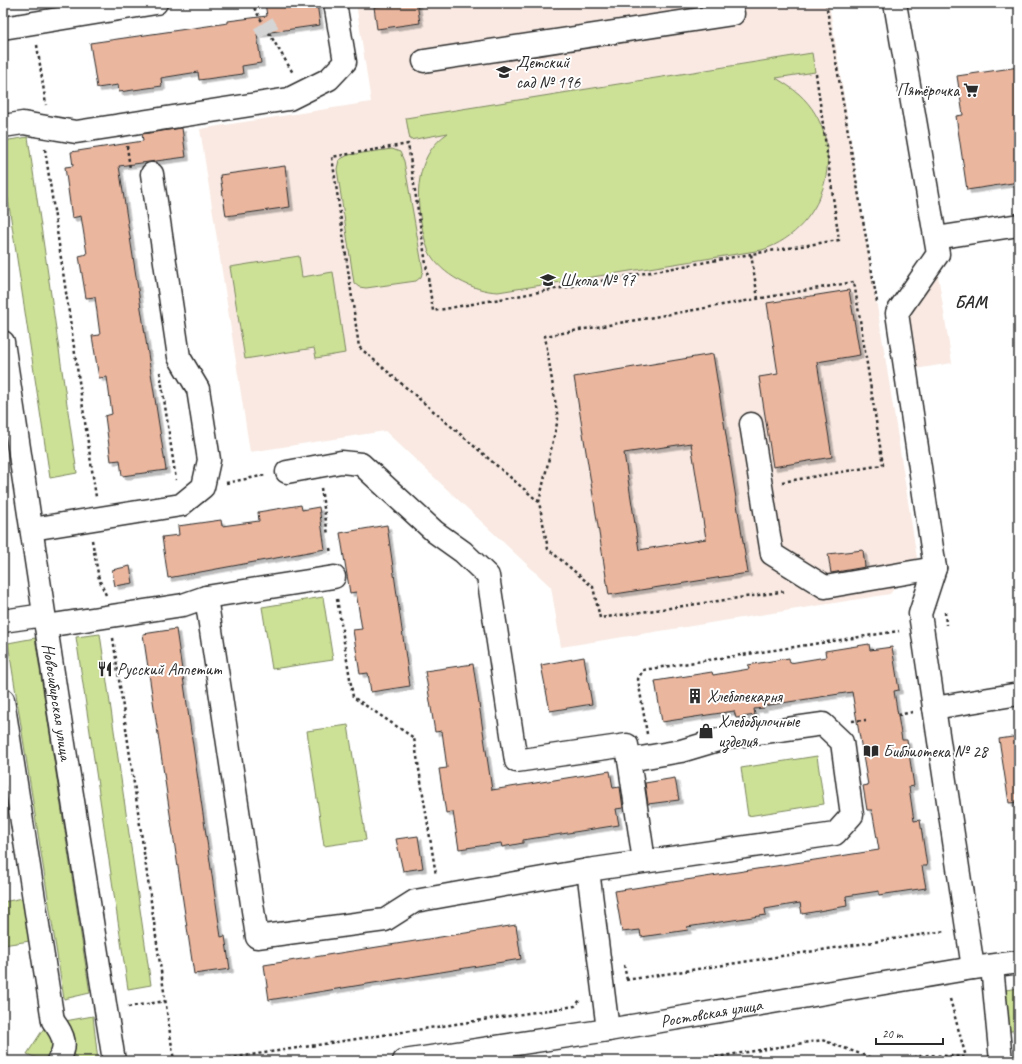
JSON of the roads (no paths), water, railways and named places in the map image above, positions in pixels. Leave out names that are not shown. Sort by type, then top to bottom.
[{"type":"street","points":[[3,28],[156,3]]},
{"type":"street","points":[[3,126],[23,123],[76,132],[289,99],[329,79],[345,62],[335,3]]},
{"type":"street","points":[[424,61],[733,14],[731,3]]},
{"type":"street","points":[[896,3],[938,254],[897,313],[935,568],[920,614],[934,708],[1001,1061]]},
{"type":"street","points":[[32,529],[181,505],[203,487],[209,460],[198,389],[179,357],[152,174]]},
{"type":"street","points":[[936,238],[1019,225]]},
{"type":"street","name":"Новосибирская улица","points":[[3,342],[12,461],[32,529],[114,1061]]},
{"type":"street","points":[[751,424],[772,554],[825,587],[935,568]]},
{"type":"street","points":[[287,472],[341,462],[362,464],[435,532],[463,552],[488,576],[516,761],[627,745],[644,861]]},
{"type":"street","points":[[3,622],[45,620],[183,605],[206,597],[334,577]]},
{"type":"street","points":[[206,597],[257,937],[385,920],[415,901],[588,870],[834,834],[852,815],[842,742],[823,724],[728,737],[681,751],[629,760]]},
{"type":"street","points":[[934,708],[1019,694]]},
{"type":"street","points":[[3,700],[53,1021],[64,1041],[64,1051],[58,1061]]},
{"type":"street","points":[[588,870],[608,1030]]},
{"type":"street","name":"Ростовская улица","points":[[404,1061],[608,1030],[1019,962]]},
{"type":"tunnel","points":[[263,23],[269,33]]},
{"type":"place","name":"Детский сад № 196","points":[[504,72]]},
{"type":"place","name":"Пятёрочка","points":[[971,90]]},
{"type":"place","name":"Школа № 97","points":[[548,280]]},
{"type":"place","name":"Русский Аппетит","points":[[105,669]]},
{"type":"place","name":"Хлебопекарня","points":[[695,696]]},
{"type":"place","name":"Хлебобулочные изделия","points":[[706,731]]},
{"type":"place","name":"Библиотека № 28","points":[[871,751]]},
{"type":"district","name":"БАМ","points":[[971,302]]}]
